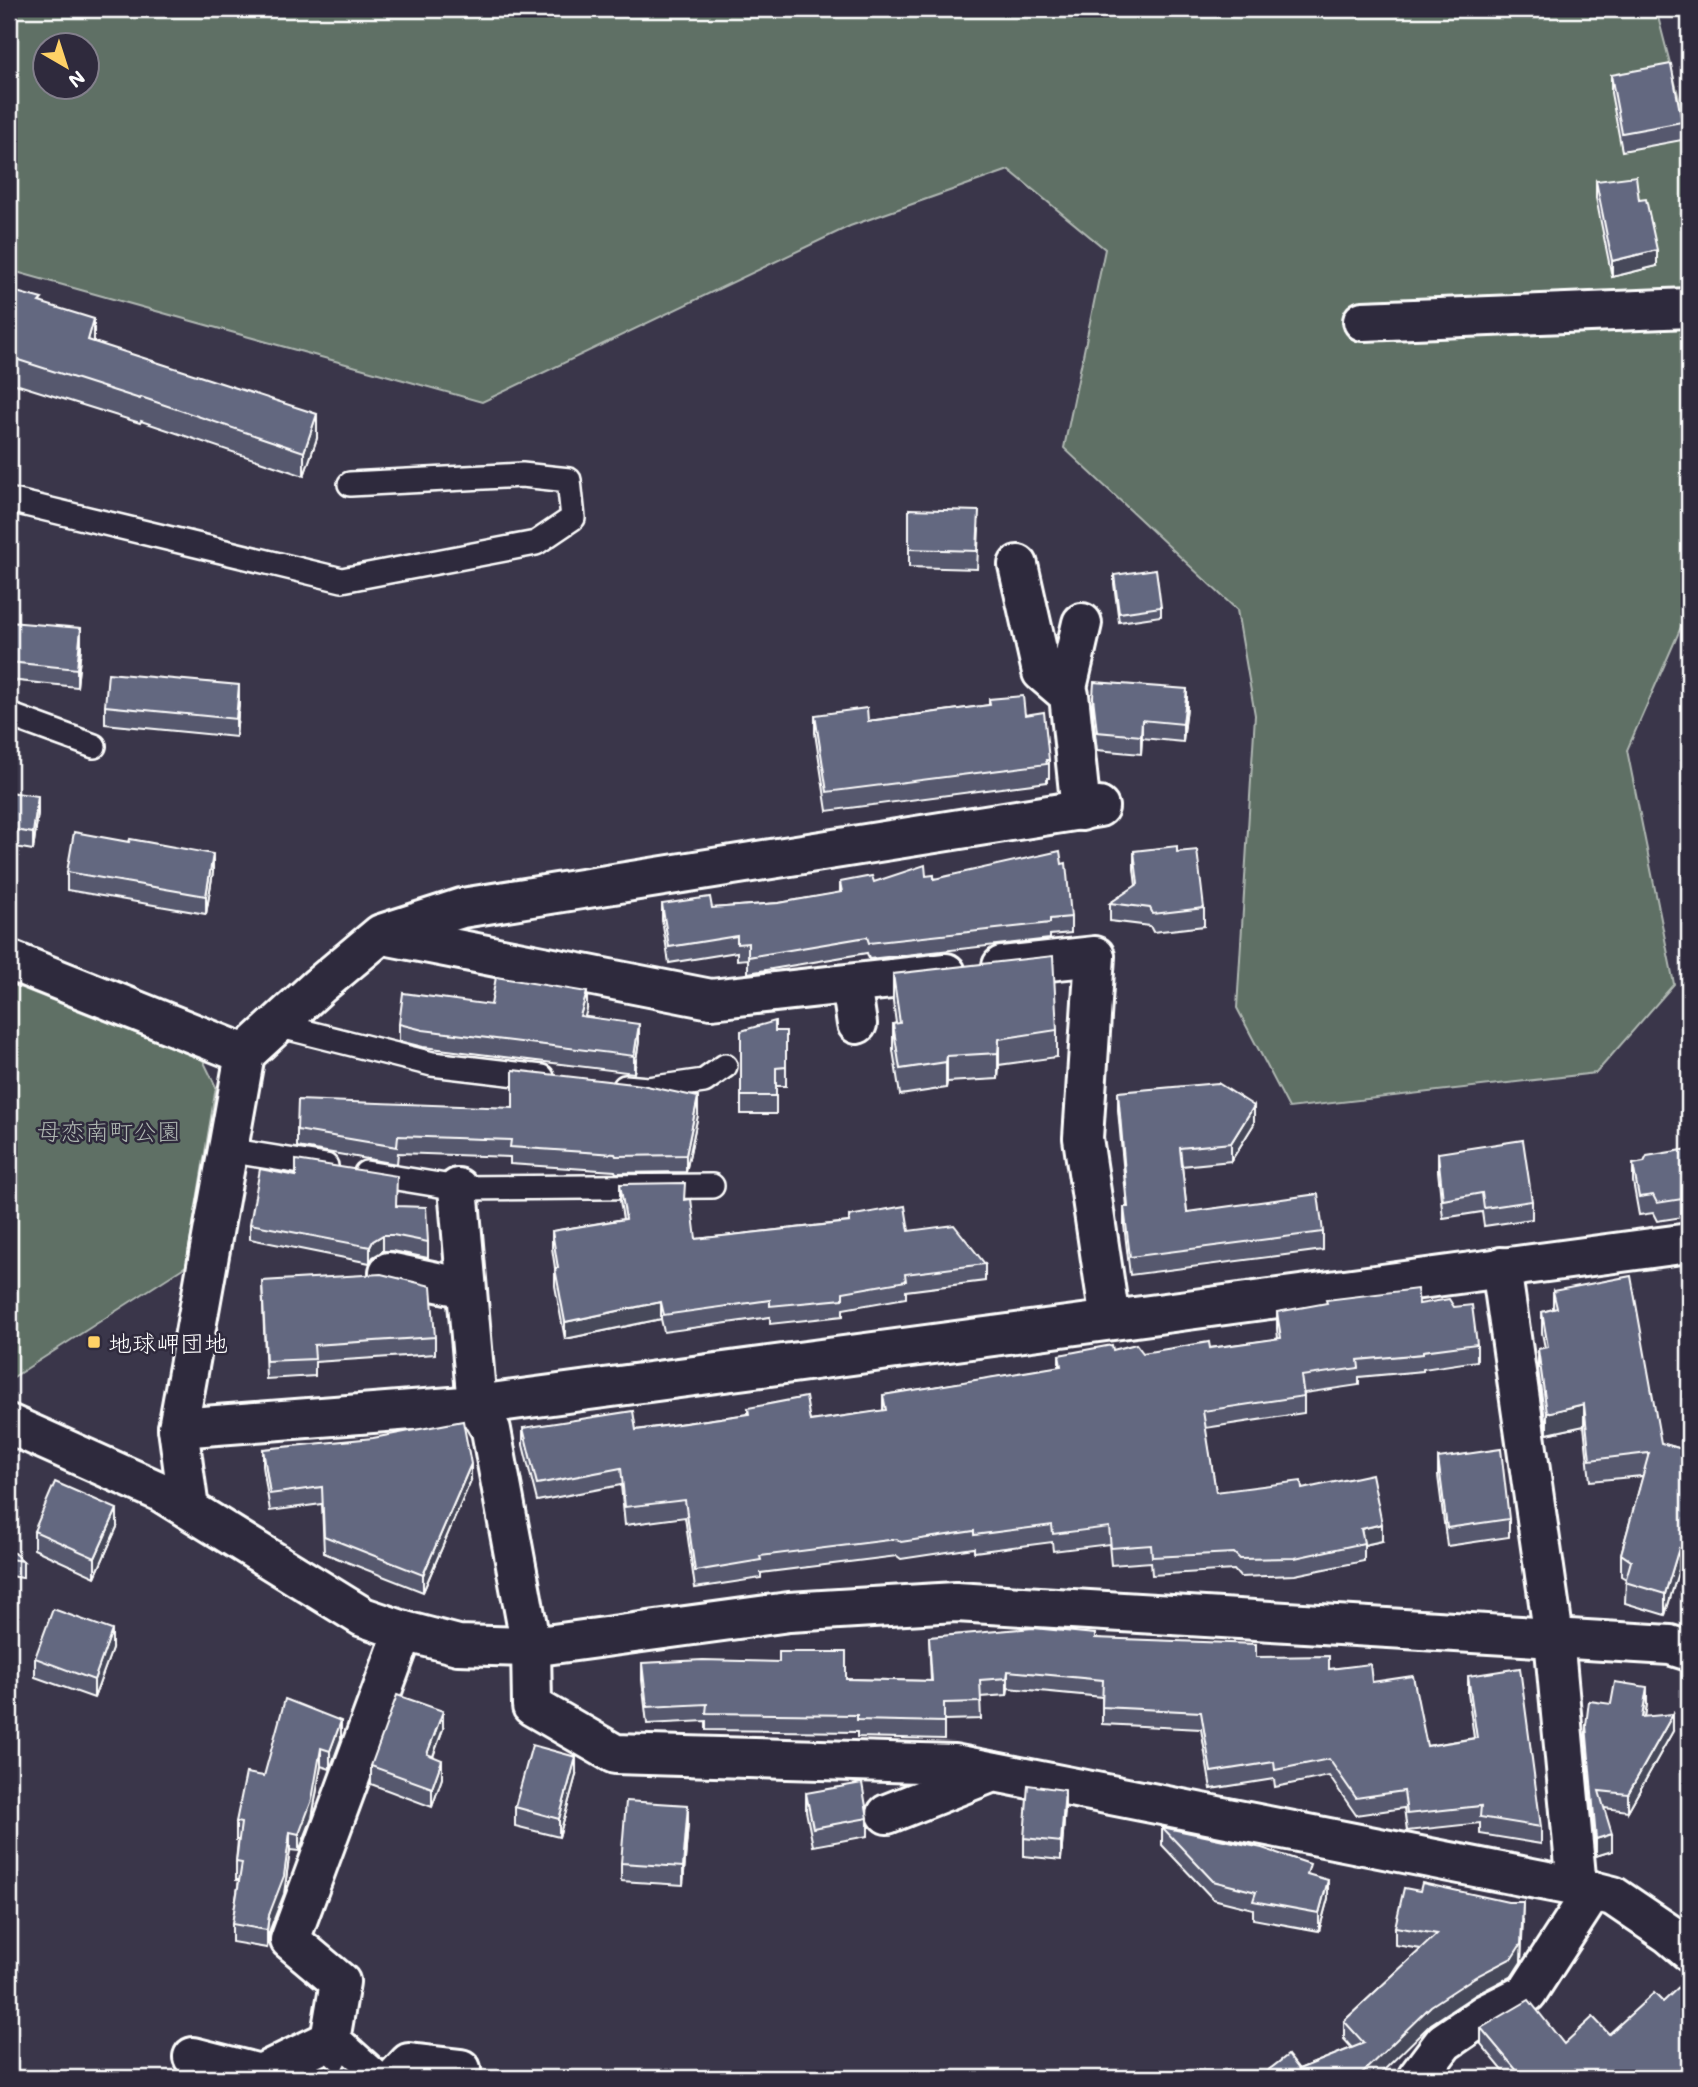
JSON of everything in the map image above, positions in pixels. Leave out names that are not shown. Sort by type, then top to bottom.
[{"type":"street","points":[[1363,321],[1689,308]]},
{"type":"street","points":[[190,1509],[178,1428],[245,1054],[381,934],[462,908],[1090,809],[1069,695],[1042,672],[1018,565]]},
{"type":"street","points":[[1066,692],[1082,622]]},
{"type":"street","points":[[381,934],[711,999],[1095,956],[1083,1138],[1110,1320]]},
{"type":"street","points":[[9,960],[245,1054]]},
{"type":"street","points":[[851,984],[857,1024]]},
{"type":"street","points":[[458,1188],[477,1405],[491,1430],[531,1647],[532,1706],[615,1754],[954,1764],[1585,1889],[1613,1896],[1689,1951]]},
{"type":"street","points":[[178,1428],[477,1405],[1689,1243]]},
{"type":"street","points":[[1417,2078],[1444,2042],[1485,2014],[1527,1993],[1585,1889],[1554,1638],[1500,1268]]},
{"type":"street","points":[[389,1272],[466,1288]]},
{"type":"street","points":[[9,1424],[161,1492],[363,1617],[404,1631],[458,1644],[531,1647],[789,1612],[956,1602],[1670,1645],[1689,1651]]},
{"type":"street","points":[[330,2040],[340,1982],[290,1940],[404,1631]]},
{"type":"street","points":[[887,1814],[993,1772]]},
{"type":"street","points":[[193,2057],[260,2074],[330,2040]]},
{"type":"street","points":[[330,2040],[372,2078]]},
{"type":"street","points":[[395,2078],[409,2063],[461,2069]]},
{"type":"lane","points":[[9,500],[342,580],[536,543],[573,518],[569,480],[523,475],[350,484]]},
{"type":"lane","points":[[9,715],[94,746]]},
{"type":"lane","points":[[277,1025],[432,1064],[567,1080]]},
{"type":"lane","points":[[607,1084],[648,1089],[704,1081],[725,1066]]},
{"type":"lane","points":[[227,1150],[458,1188],[712,1186]]},
{"type":"green space","points":[[9,9],[1656,9],[1689,137],[1689,609],[1627,750],[1674,984],[1596,1073],[1289,1108],[1237,1008],[1255,715],[1237,610],[1064,448],[1105,249],[1009,170],[850,226],[482,402],[9,270]]},
{"type":"green space","name":"母恋南町公園","points":[[9,983],[203,1060],[216,1087],[186,1266],[9,1380]]},
{"type":"building","points":[[1671,64],[1682,122],[1622,133],[1611,75]]},
{"type":"building","points":[[1636,176],[1639,200],[1646,199],[1657,250],[1612,261],[1596,181]]},
{"type":"building","points":[[9,290],[42,299],[39,302],[94,319],[88,340],[317,414],[304,452],[141,397],[140,399],[9,357]]},
{"type":"building","points":[[909,509],[979,511],[977,551],[909,549]]},
{"type":"building","points":[[1156,569],[1161,607],[1119,613],[1114,575]]},
{"type":"building","points":[[9,622],[81,628],[77,669],[9,662]]},
{"type":"building","points":[[108,673],[239,685],[236,719],[105,706]]},
{"type":"building","points":[[1094,682],[1187,689],[1183,724],[1142,720],[1141,736],[1097,732]]},
{"type":"building","points":[[1023,696],[1025,715],[1044,712],[1049,760],[1046,760],[1047,764],[827,792],[815,715],[867,708],[868,721],[990,705],[989,699]]},
{"type":"building","points":[[9,792],[38,796],[33,833],[9,829]]},
{"type":"building","points":[[74,832],[213,854],[206,896],[67,872]]},
{"type":"building","points":[[1177,846],[1177,852],[1197,850],[1204,908],[1153,914],[1150,908],[1110,903],[1138,884],[1134,851]]},
{"type":"building","points":[[1060,851],[1062,864],[1066,863],[1071,917],[1050,919],[1050,923],[869,943],[867,937],[748,957],[748,943],[737,944],[737,936],[669,947],[662,904],[710,897],[712,908],[779,903],[842,892],[840,882],[872,876],[874,882],[925,865],[926,876],[934,875],[934,879]]},
{"type":"building","points":[[1053,956],[1057,1030],[999,1039],[998,1053],[947,1056],[946,1062],[900,1069],[893,1024],[900,1023],[893,974]]},
{"type":"building","points":[[496,977],[587,992],[580,1016],[639,1024],[634,1056],[423,1030],[399,1024],[403,993],[491,1005]]},
{"type":"building","points":[[775,1021],[775,1031],[786,1031],[786,1067],[776,1068],[776,1096],[741,1096],[741,1031]]},
{"type":"building","points":[[513,1070],[642,1085],[698,1097],[686,1155],[616,1156],[510,1147],[511,1140],[398,1136],[397,1147],[297,1130],[298,1100],[513,1108]]},
{"type":"building","points":[[1218,1083],[1254,1106],[1231,1143],[1180,1148],[1187,1212],[1318,1194],[1323,1232],[1130,1257],[1124,1207],[1128,1207],[1118,1092]]},
{"type":"building","points":[[1523,1140],[1532,1201],[1484,1208],[1482,1193],[1443,1200],[1438,1153]]},
{"type":"building","points":[[1689,1149],[1689,1198],[1657,1203],[1653,1195],[1639,1197],[1633,1164],[1644,1162],[1647,1156]]},
{"type":"building","points":[[296,1160],[397,1176],[396,1206],[426,1207],[428,1242],[383,1235],[373,1241],[370,1247],[250,1224],[260,1169],[296,1176]]},
{"type":"building","points":[[685,1183],[684,1200],[691,1199],[696,1239],[850,1222],[849,1216],[905,1206],[909,1231],[954,1225],[985,1264],[905,1274],[906,1281],[843,1292],[843,1299],[770,1306],[770,1300],[664,1315],[661,1302],[565,1322],[555,1268],[558,1268],[552,1231],[626,1219],[620,1184]]},
{"type":"building","points":[[381,1274],[431,1286],[435,1337],[314,1345],[315,1359],[266,1361],[262,1281]]},
{"type":"building","points":[[1631,1276],[1661,1443],[1689,1451],[1689,1550],[1679,1548],[1665,1594],[1625,1582],[1631,1561],[1621,1554],[1649,1453],[1590,1460],[1584,1404],[1547,1413],[1538,1349],[1548,1347],[1542,1312],[1557,1308],[1553,1291]]},
{"type":"building","points":[[1417,1289],[1419,1304],[1449,1299],[1454,1307],[1472,1305],[1477,1344],[1423,1351],[1423,1354],[1358,1360],[1359,1368],[1301,1376],[1304,1396],[1203,1411],[1216,1492],[1301,1481],[1302,1489],[1372,1474],[1382,1524],[1361,1529],[1364,1543],[1295,1558],[1240,1559],[1234,1553],[1152,1557],[1151,1545],[1111,1548],[1109,1527],[1053,1534],[1052,1525],[974,1535],[974,1531],[901,1542],[897,1539],[760,1556],[761,1560],[695,1571],[685,1500],[625,1507],[621,1468],[537,1484],[523,1428],[633,1411],[636,1430],[749,1414],[748,1408],[806,1397],[810,1421],[886,1410],[883,1395],[1061,1366],[1059,1355],[1112,1345],[1113,1350],[1136,1344],[1143,1353],[1209,1342],[1210,1348],[1281,1338],[1277,1312],[1327,1303],[1326,1300]]},
{"type":"building","points":[[463,1421],[471,1464],[423,1575],[324,1536],[322,1487],[270,1494],[263,1449],[373,1438]]},
{"type":"building","points":[[1501,1449],[1509,1519],[1447,1528],[1438,1458]]},
{"type":"building","points":[[55,1482],[117,1509],[95,1558],[34,1531]]},
{"type":"building","points":[[9,1549],[23,1561],[9,1559]]},
{"type":"building","points":[[53,1609],[112,1630],[94,1680],[35,1658]]},
{"type":"building","points":[[1033,1628],[1095,1634],[1095,1638],[1256,1644],[1256,1657],[1329,1656],[1329,1669],[1370,1664],[1372,1682],[1413,1676],[1427,1746],[1477,1738],[1468,1676],[1520,1668],[1541,1827],[1480,1817],[1481,1806],[1407,1814],[1404,1791],[1356,1798],[1329,1759],[1275,1770],[1274,1762],[1211,1772],[1201,1712],[1102,1707],[1103,1680],[1008,1671],[1007,1678],[980,1680],[981,1702],[944,1703],[944,1722],[857,1720],[857,1715],[706,1713],[707,1704],[647,1707],[642,1663],[703,1660],[779,1662],[779,1652],[846,1652],[846,1679],[932,1681],[929,1637]]},
{"type":"building","points":[[1615,1682],[1647,1687],[1642,1717],[1673,1714],[1628,1794],[1599,1791],[1612,1834],[1596,1839],[1586,1725],[1589,1701],[1611,1704]]},
{"type":"building","points":[[397,1695],[443,1711],[427,1754],[442,1760],[432,1788],[371,1766]]},
{"type":"building","points":[[285,1699],[341,1721],[330,1751],[321,1748],[312,1800],[299,1834],[290,1832],[284,1876],[269,1915],[267,1930],[232,1924],[242,1863],[236,1862],[241,1823],[236,1822],[246,1773],[264,1776]]},
{"type":"building","points":[[1686,1703],[1689,1703],[1689,1728]]},
{"type":"building","points":[[532,1745],[576,1757],[559,1819],[515,1807]]},
{"type":"building","points":[[862,1783],[868,1818],[813,1828],[806,1793]]},
{"type":"building","points":[[1028,1785],[1065,1790],[1061,1842],[1024,1838]]},
{"type":"building","points":[[626,1801],[688,1805],[683,1867],[621,1863]]},
{"type":"building","points":[[1162,1827],[1262,1848],[1310,1864],[1307,1874],[1328,1880],[1319,1913],[1253,1901],[1256,1892],[1213,1881]]},
{"type":"building","points":[[1422,1883],[1508,1902],[1523,1902],[1521,1944],[1512,1958],[1475,1977],[1431,2006],[1357,2078],[1258,2078],[1288,2055],[1299,2069],[1364,2043],[1344,2021],[1437,1934],[1395,1927],[1404,1888],[1420,1891]]},
{"type":"building","points":[[1689,1977],[1689,2078],[1523,2078],[1481,2028],[1529,2000],[1564,2044],[1593,2017],[1609,2034],[1654,1993],[1663,2002]]},
{"type":"building","points":[[345,2065],[358,2076],[357,2078],[338,2078]]},
{"type":"place","name":"地球岬団地","points":[[94,1342]]}]
